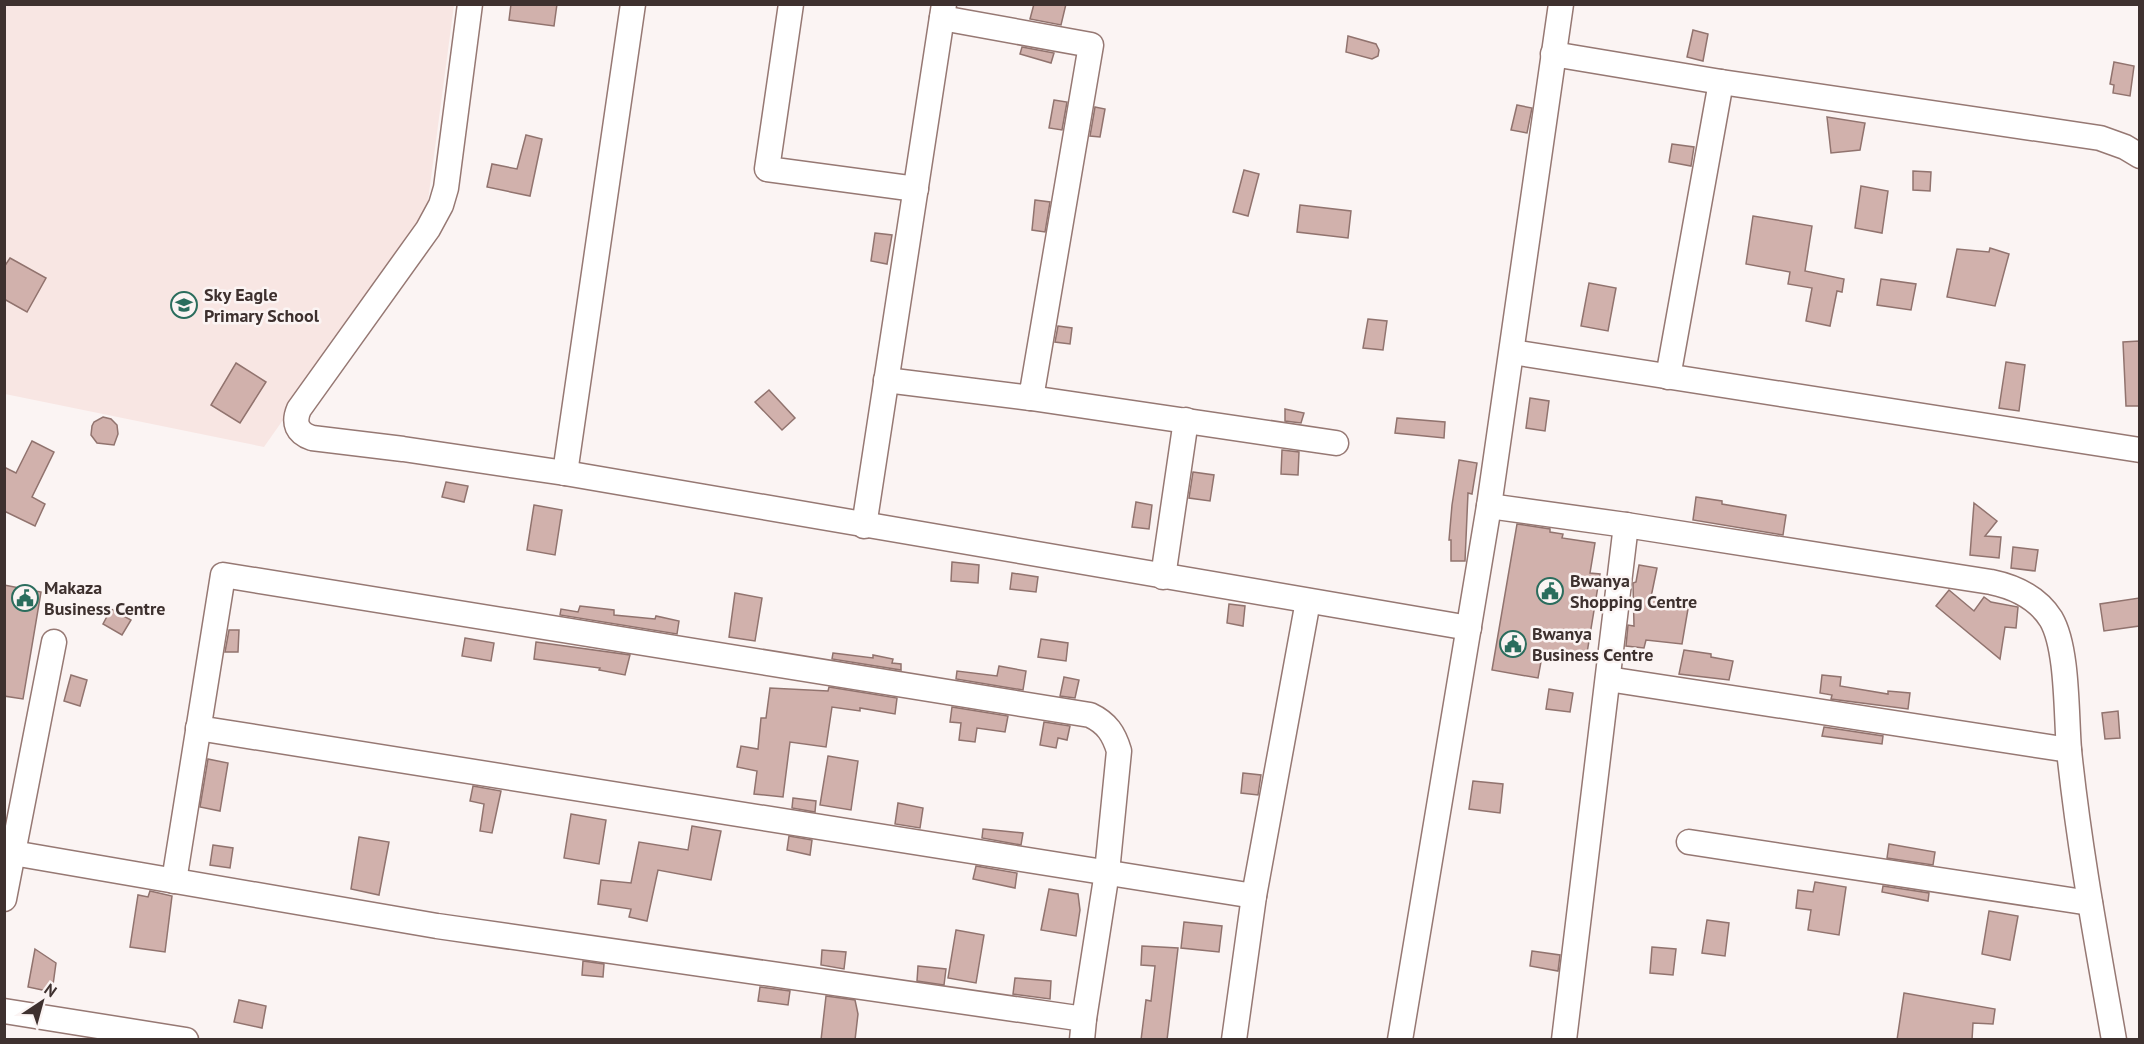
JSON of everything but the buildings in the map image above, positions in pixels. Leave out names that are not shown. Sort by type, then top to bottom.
[{"type":"street","points":[[470,4],[446,188],[441,205],[428,229],[299,409],[296,418],[297,427],[303,435],[565,473],[1469,628]]},
{"type":"street","points":[[565,473],[633,4]]},
{"type":"street","points":[[791,4],[767,169],[916,189]]},
{"type":"street","points":[[1400,1040],[1489,506],[1561,4]]},
{"type":"street","points":[[864,526],[943,11],[1091,45],[1032,398]]},
{"type":"street","points":[[1553,54],[1721,82],[2100,138],[2125,147],[2139,156]]},
{"type":"street","points":[[1668,376],[1721,82]]},
{"type":"street","points":[[1512,351],[2139,450]]},
{"type":"street","points":[[886,380],[1032,398],[1336,443]]},
{"type":"street","points":[[1162,577],[1186,420]]},
{"type":"street","points":[[1489,506],[1991,582],[2020,590],[2041,607],[2051,619],[2062,652],[2069,750],[2090,903],[2114,1040]]},
{"type":"street","points":[[1564,1040],[1626,525]]},
{"type":"street","points":[[13,853],[436,926],[1083,1029],[1107,872],[1119,752],[1115,737],[1109,728],[1099,719],[1089,715],[223,575],[174,880]]},
{"type":"street","points":[[1234,1040],[1254,896],[1308,601]]},
{"type":"street","points":[[4,899],[54,642]]},
{"type":"street","points":[[1608,680],[2069,750]]},
{"type":"street","points":[[198,728],[1254,896]]},
{"type":"street","points":[[1689,842],[2090,903]]},
{"type":"street","points":[[4,1011],[186,1040]]},
{"type":"shaded area","name":"Sky Eagle Primary School","points":[[4,5],[454,5],[426,216],[264,447],[5,394]]},
{"type":"place","name":"Sky Eagle Primary School","points":[[184,305]]},
{"type":"place","name":"Bwanya Shopping Centre","points":[[1550,591]]},
{"type":"place","name":"Makaza Business Centre","points":[[25,598]]},
{"type":"place","name":"Bwanya Business Centre","points":[[1513,644]]}]
